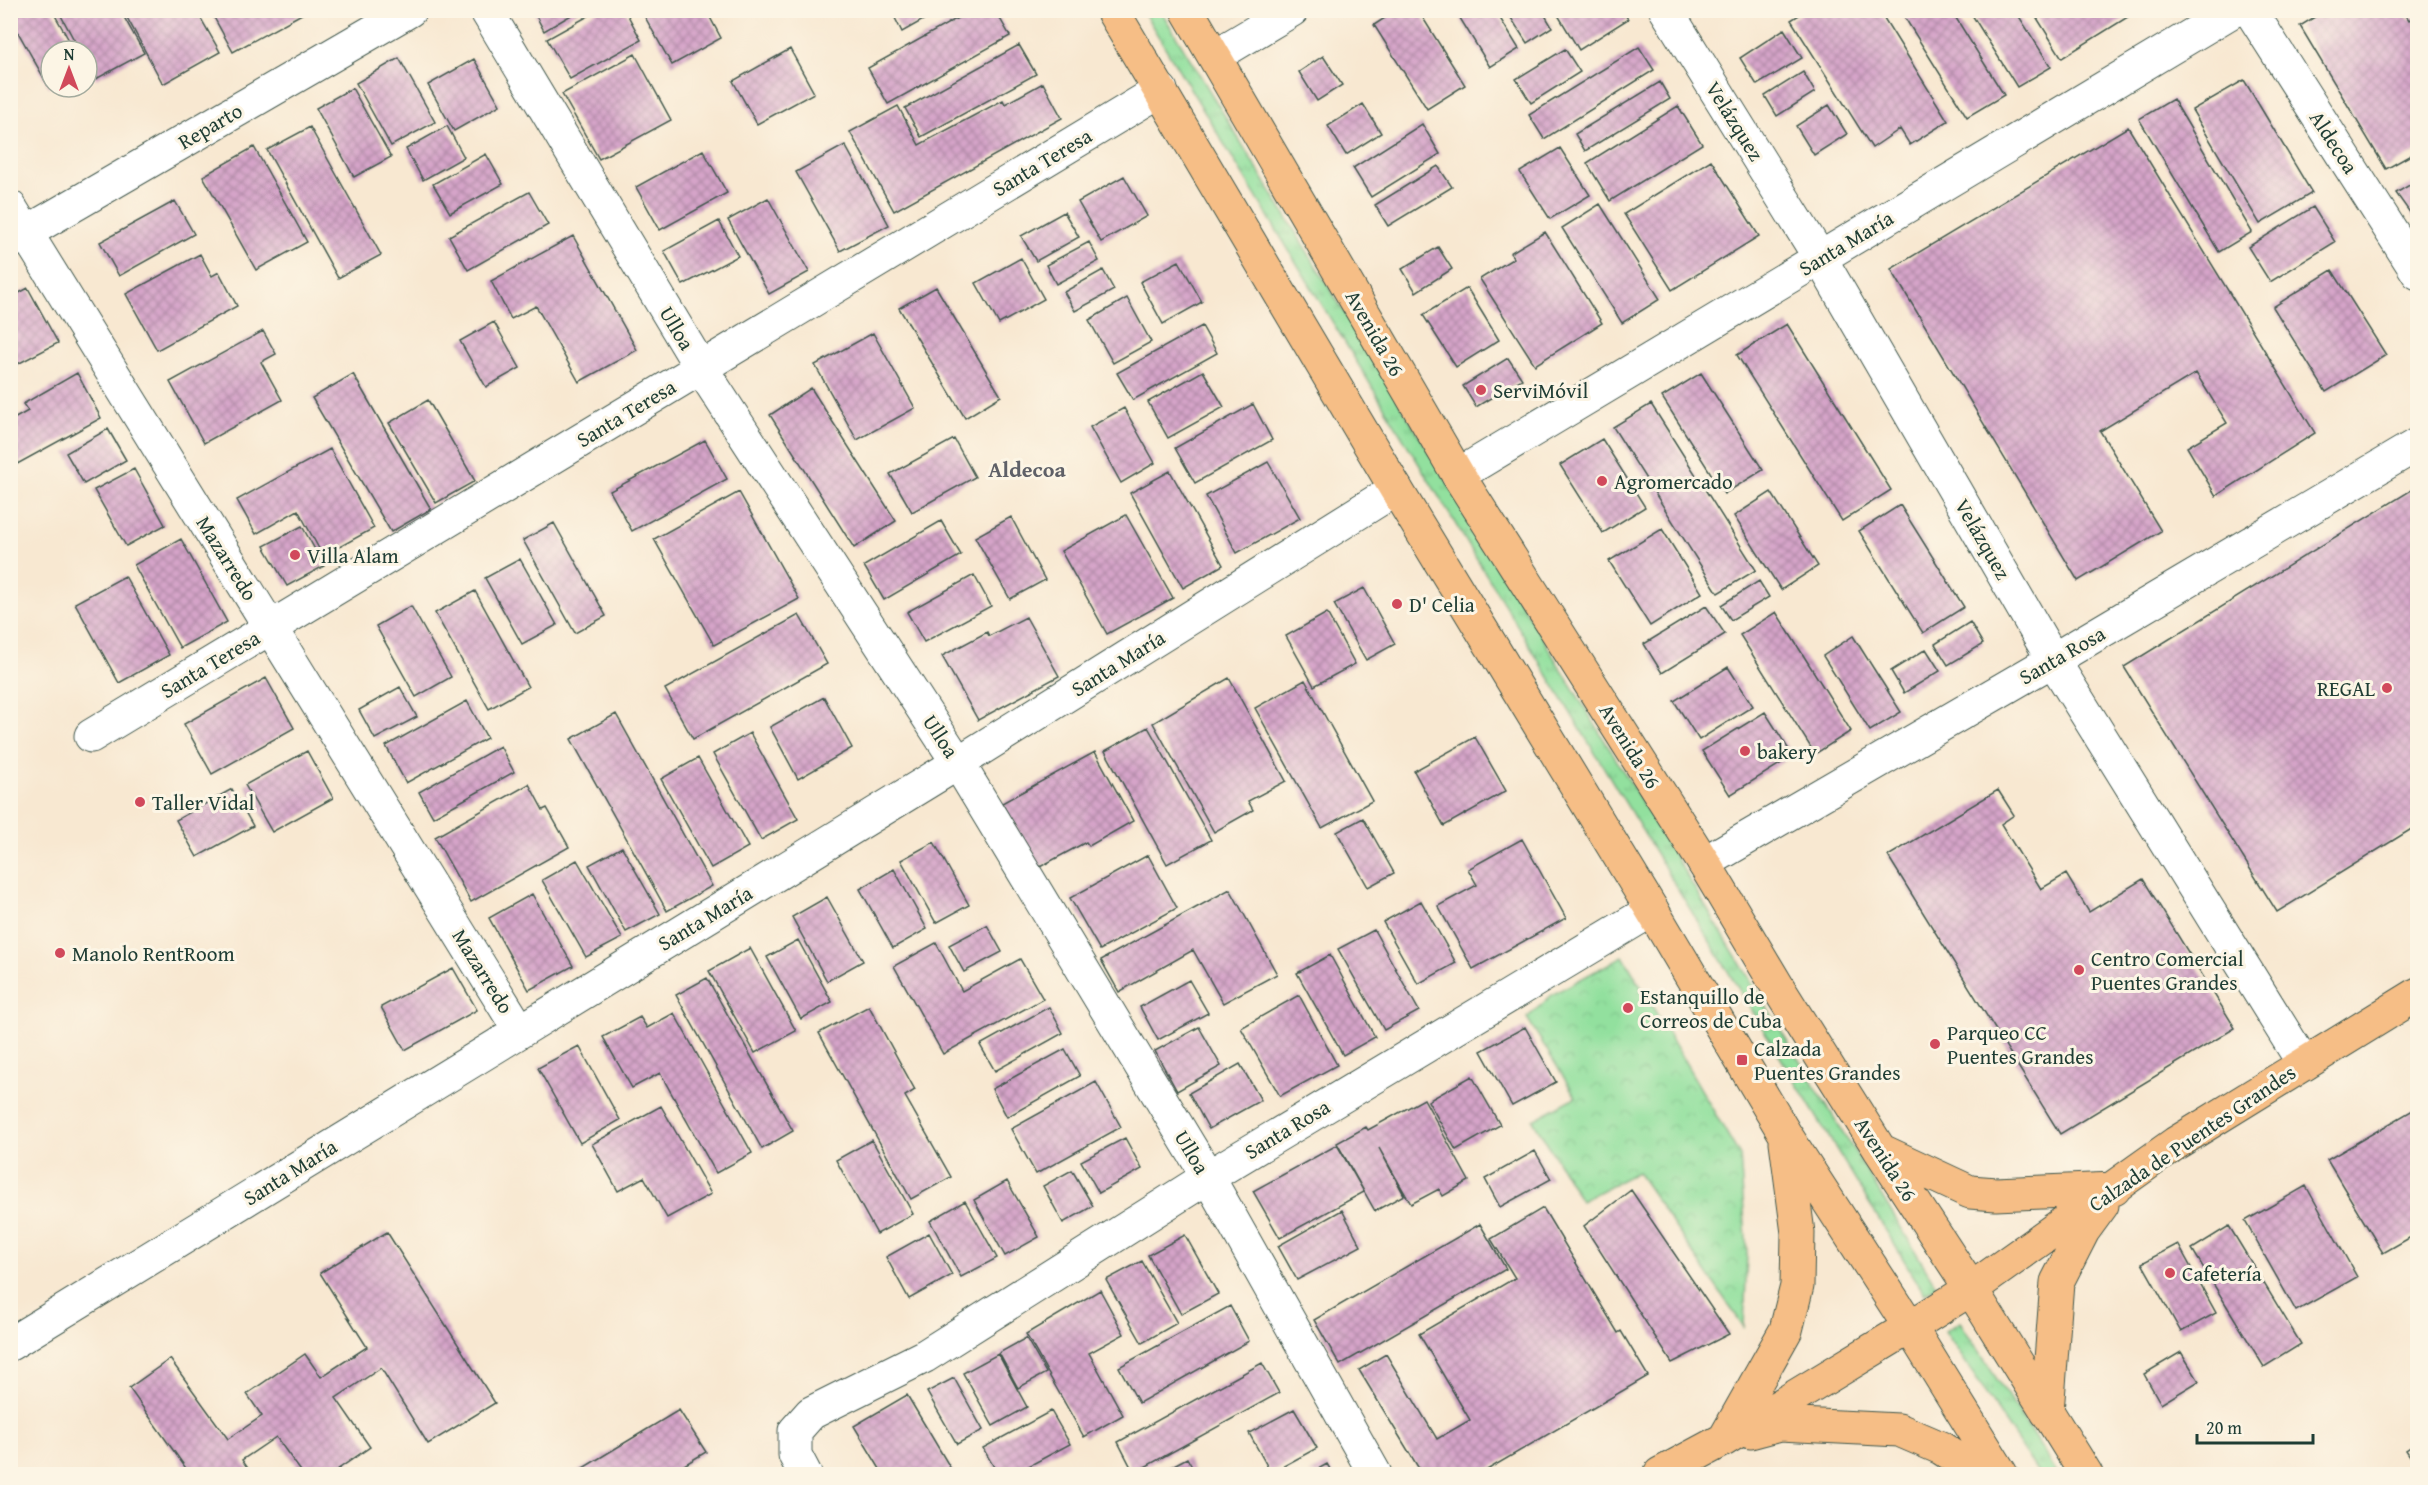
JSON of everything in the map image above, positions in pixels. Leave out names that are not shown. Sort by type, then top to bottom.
[{"type":"main road","points":[[1112,10],[1396,489],[1785,1134],[1910,1327],[2001,1474]]},
{"type":"main road","name":"Avenida 26","points":[[1187,10],[1458,475],[1704,863],[1782,994],[1880,1150],[1971,1289],[2086,1474]]},
{"type":"main road","name":"Calzada de Puentes Grandes","points":[[1725,1439],[1971,1289],[2176,1143],[2418,994]]},
{"type":"main road","points":[[1725,1439],[1786,1330],[1797,1286],[1798,1233],[1785,1134]]},
{"type":"main road","points":[[1880,1150],[1970,1192],[1996,1194],[2114,1189]]},
{"type":"main road","points":[[2047,1412],[2057,1282],[2083,1231],[2114,1189]]},
{"type":"main road","points":[[1660,1474],[1725,1439],[1780,1424],[1899,1430],[1941,1448],[1981,1474]]},
{"type":"street","name":"Reparto","points":[[16,227],[410,10]]},
{"type":"street","name":"Ulloa","points":[[486,10],[701,368],[958,763],[1208,1177],[1375,1474]]},
{"type":"street","points":[[1215,56],[1292,10]]},
{"type":"street","name":"Velázquez","points":[[1666,10],[1820,258],[2053,660],[2304,1064]]},
{"type":"street","name":"Santa María","points":[[1458,475],[2234,10]]},
{"type":"street","name":"Aldecoa","points":[[2250,10],[2418,273]]},
{"type":"street","name":"Santa Teresa","points":[[91,736],[1161,90]]},
{"type":"street","name":"Mazarredo","points":[[16,227],[270,627],[520,1031]]},
{"type":"street","name":"Santa Rosa","points":[[1704,863],[2418,444]]},
{"type":"street","name":"Santa María","points":[[10,1344],[958,763],[1396,489]]},
{"type":"street","name":"Santa Rosa","points":[[805,1474],[795,1455],[795,1431],[811,1413],[925,1356],[1208,1177],[1652,910]]},
{"type":"green space","points":[[1143,11],[1161,11],[1937,1287],[1924,1293]]},
{"type":"green space","points":[[1623,956],[1740,1156],[1747,1253],[1744,1327],[1637,1172],[1581,1201],[1533,1120],[1576,1097],[1527,1018],[1553,994]]},
{"type":"green space","points":[[1960,1322],[2058,1474],[2039,1474],[1945,1331]]},
{"type":"building","points":[[10,10],[52,10],[68,39],[39,39],[39,69],[10,18]]},
{"type":"building","points":[[58,10],[120,10],[144,53],[99,77],[99,39],[74,39]]},
{"type":"building","points":[[123,10],[196,10],[220,52],[163,84]]},
{"type":"building","points":[[210,10],[309,10],[233,52]]},
{"type":"building","points":[[533,10],[580,10],[544,31]]},
{"type":"building","points":[[599,10],[625,10],[641,40],[570,79],[547,39]]},
{"type":"building","points":[[641,10],[706,10],[721,38],[672,65]]},
{"type":"building","points":[[891,10],[941,10],[902,32]]},
{"type":"building","points":[[972,10],[995,10],[1010,36],[888,104],[868,68]]},
{"type":"building","points":[[1397,10],[1418,10],[1465,85],[1427,109],[1374,25]]},
{"type":"building","points":[[1455,10],[1495,10],[1519,49],[1490,67]]},
{"type":"building","points":[[1506,10],[1542,10],[1552,27],[1527,43]]},
{"type":"building","points":[[1555,10],[1622,10],[1628,19],[1579,50]]},
{"type":"building","points":[[1807,10],[1879,10],[1948,121],[1910,145],[1900,129],[1872,148],[1791,20]]},
{"type":"building","points":[[1900,10],[1951,10],[2004,95],[1967,117]]},
{"type":"building","points":[[1969,10],[2015,10],[2051,67],[2017,87]]},
{"type":"building","points":[[2032,10],[2139,10],[2062,58]]},
{"type":"building","points":[[2326,10],[2403,10],[2409,20],[2416,16],[2418,18],[2418,151],[2386,169],[2300,26]]},
{"type":"building","points":[[1784,29],[1802,58],[1757,85],[1740,58]]},
{"type":"building","points":[[1019,45],[1036,74],[921,137],[905,108]]},
{"type":"building","points":[[1639,47],[1654,70],[1544,139],[1529,115]]},
{"type":"building","points":[[790,49],[814,93],[757,124],[733,81]]},
{"type":"building","points":[[1565,49],[1580,72],[1531,103],[1516,79]]},
{"type":"building","points":[[635,54],[671,120],[599,159],[562,94]]},
{"type":"building","points":[[1323,56],[1342,85],[1317,101],[1299,72]]},
{"type":"building","points":[[399,58],[435,122],[391,146],[356,83]]},
{"type":"building","points":[[474,59],[500,105],[454,131],[428,85]]},
{"type":"building","points":[[1803,72],[1815,92],[1777,116],[1765,96]]},
{"type":"building","points":[[2244,80],[2312,193],[2260,224],[2192,110]]},
{"type":"building","points":[[1660,82],[1670,99],[1585,151],[1575,134]]},
{"type":"building","points":[[1043,83],[1062,118],[894,211],[850,132],[898,106],[919,145],[1003,100],[1005,104]]},
{"type":"building","points":[[352,88],[391,157],[354,177],[316,108]]},
{"type":"building","points":[[2173,99],[2252,232],[2219,252],[2139,119]]},
{"type":"building","points":[[1363,104],[1381,133],[1346,155],[1328,126]]},
{"type":"building","points":[[1829,105],[1847,134],[1814,155],[1796,126]]},
{"type":"building","points":[[1678,106],[1702,144],[1610,201],[1587,163]]},
{"type":"building","points":[[1422,124],[1440,154],[1371,197],[1353,168]]},
{"type":"building","points":[[447,126],[464,157],[423,180],[406,149]]},
{"type":"building","points":[[310,127],[381,255],[338,278],[267,150]]},
{"type":"building","points":[[2128,127],[2315,433],[2216,496],[2187,447],[2227,423],[2196,373],[2100,431],[2161,531],[2078,581],[1891,269]]},
{"type":"building","points":[[845,145],[889,225],[840,251],[796,172]]},
{"type":"building","points":[[254,147],[307,242],[256,270],[203,176]]},
{"type":"building","points":[[1560,148],[1590,195],[1550,219],[1520,172]]},
{"type":"building","points":[[703,150],[727,193],[660,230],[636,187]]},
{"type":"building","points":[[486,154],[503,184],[450,213],[433,184]]},
{"type":"building","points":[[1711,160],[1759,236],[1672,290],[1624,214]]},
{"type":"building","points":[[1438,166],[1452,187],[1388,226],[1375,205]]},
{"type":"building","points":[[1124,176],[1147,216],[1101,242],[1078,202]]},
{"type":"building","points":[[2418,180],[2418,224],[2396,193]]},
{"type":"building","points":[[529,192],[548,225],[468,270],[449,236]]},
{"type":"building","points":[[768,198],[809,272],[769,294],[728,220]]},
{"type":"building","points":[[175,201],[194,234],[119,276],[100,242]]},
{"type":"building","points":[[1600,204],[1660,299],[1622,323],[1562,228]]},
{"type":"building","points":[[2313,207],[2335,242],[2270,282],[2248,247]]},
{"type":"building","points":[[1064,212],[1079,237],[1036,261],[1021,236]]},
{"type":"building","points":[[719,221],[738,256],[683,285],[664,251]]},
{"type":"building","points":[[1545,232],[1602,323],[1535,365],[1480,279],[1514,258],[1510,253]]},
{"type":"building","points":[[573,236],[637,350],[579,382],[536,306],[511,319],[491,281]]},
{"type":"building","points":[[1089,242],[1099,261],[1056,284],[1046,265]]},
{"type":"building","points":[[1438,247],[1452,269],[1416,292],[1402,269]]},
{"type":"building","points":[[200,254],[212,276],[219,272],[237,306],[157,350],[126,294]]},
{"type":"building","points":[[1021,258],[1044,299],[999,324],[976,283]]},
{"type":"building","points":[[1179,261],[1202,302],[1163,324],[1140,282]]},
{"type":"building","points":[[1103,270],[1114,290],[1075,311],[1064,292]]},
{"type":"building","points":[[2332,270],[2386,355],[2326,392],[2273,307]]},
{"type":"building","points":[[936,287],[1001,396],[965,418],[899,308]]},
{"type":"building","points":[[28,288],[58,343],[10,368],[10,298]]},
{"type":"building","points":[[1467,288],[1499,340],[1456,367],[1423,315]]},
{"type":"building","points":[[1127,298],[1151,342],[1113,363],[1089,320]]},
{"type":"building","points":[[494,322],[520,368],[486,387],[460,341]]},
{"type":"building","points":[[1787,324],[1891,490],[1842,521],[1737,355]]},
{"type":"building","points":[[1202,326],[1217,353],[1133,400],[1117,373]]},
{"type":"building","points":[[263,331],[276,354],[261,362],[282,400],[204,443],[170,382]]},
{"type":"building","points":[[873,333],[915,408],[857,440],[815,365]]},
{"type":"building","points":[[1508,358],[1522,379],[1476,407],[1463,386]]},
{"type":"building","points":[[1203,371],[1224,407],[1168,438],[1148,402]]},
{"type":"building","points":[[77,373],[101,418],[10,468],[10,421],[28,411],[23,404]]},
{"type":"building","points":[[1701,373],[1763,470],[1724,494],[1662,397]]},
{"type":"building","points":[[353,374],[431,509],[391,532],[312,398]]},
{"type":"building","points":[[811,388],[896,521],[854,548],[770,415]]},
{"type":"building","points":[[428,400],[475,481],[436,503],[389,423]]},
{"type":"building","points":[[1253,404],[1272,440],[1195,483],[1175,448]]},
{"type":"building","points":[[1651,404],[1756,570],[1718,593],[1613,427]]},
{"type":"building","points":[[1124,408],[1155,463],[1121,483],[1090,427]]},
{"type":"building","points":[[108,429],[126,460],[84,484],[66,453]]},
{"type":"building","points":[[954,439],[975,477],[912,512],[890,474]]},
{"type":"building","points":[[1602,439],[1645,507],[1603,533],[1560,465]]},
{"type":"building","points":[[705,440],[727,479],[632,531],[610,491]]},
{"type":"building","points":[[330,449],[374,528],[323,556],[298,510],[256,534],[237,500]]},
{"type":"building","points":[[1268,462],[1300,518],[1237,553],[1206,496]]},
{"type":"building","points":[[134,469],[165,525],[126,546],[94,490]]},
{"type":"building","points":[[1170,471],[1223,565],[1183,588],[1130,493]]},
{"type":"building","points":[[2418,486],[2418,825],[2277,912],[2124,667]]},
{"type":"building","points":[[739,492],[799,599],[714,645],[654,539]]},
{"type":"building","points":[[1771,492],[1818,566],[1781,590],[1734,516]]},
{"type":"building","points":[[1900,505],[1964,607],[1923,633],[1859,531]]},
{"type":"building","points":[[1126,515],[1173,598],[1107,634],[1061,551]]},
{"type":"building","points":[[1011,517],[1045,580],[1010,599],[975,537]]},
{"type":"building","points":[[941,521],[961,555],[884,600],[864,566]]},
{"type":"building","points":[[554,523],[606,616],[575,633],[523,540]]},
{"type":"building","points":[[302,526],[324,566],[287,586],[264,546]]},
{"type":"building","points":[[1662,529],[1702,593],[1650,626],[1609,561]]},
{"type":"building","points":[[181,539],[227,622],[180,648],[134,565]]},
{"type":"building","points":[[520,559],[557,625],[522,644],[485,578]]},
{"type":"building","points":[[974,575],[991,606],[924,642],[907,612]]},
{"type":"building","points":[[125,576],[169,655],[119,683],[75,603]]},
{"type":"building","points":[[1759,581],[1769,597],[1731,620],[1721,605]]},
{"type":"building","points":[[1364,588],[1395,644],[1366,660],[1334,604]]},
{"type":"building","points":[[475,591],[528,687],[489,709],[435,613]]},
{"type":"building","points":[[411,606],[451,677],[416,697],[376,626]]},
{"type":"building","points":[[1706,606],[1725,634],[1662,673],[1644,644]]},
{"type":"building","points":[[1776,612],[1851,731],[1815,754],[1740,635]]},
{"type":"building","points":[[1327,613],[1355,664],[1314,686],[1286,636]]},
{"type":"building","points":[[799,615],[827,664],[693,739],[665,689]]},
{"type":"building","points":[[1026,617],[1059,676],[978,720],[942,656],[987,632],[989,636]]},
{"type":"building","points":[[1970,622],[1983,644],[1948,665],[1935,644]]},
{"type":"building","points":[[1853,636],[1901,712],[1870,731],[1823,656]]},
{"type":"building","points":[[1926,649],[1940,671],[1904,693],[1891,671]]},
{"type":"building","points":[[1728,667],[1753,706],[1699,740],[1674,701]]},
{"type":"building","points":[[266,678],[294,728],[212,774],[184,724]]},
{"type":"building","points":[[1229,678],[1286,781],[1248,801],[1253,810],[1214,832],[1153,723]]},
{"type":"building","points":[[1305,680],[1372,801],[1322,828],[1255,708]]},
{"type":"building","points":[[400,687],[417,717],[375,739],[359,710]]},
{"type":"building","points":[[824,697],[852,748],[798,779],[770,727]]},
{"type":"building","points":[[467,701],[487,738],[406,783],[386,746]]},
{"type":"building","points":[[1765,712],[1793,756],[1730,795],[1702,751]]},
{"type":"building","points":[[616,714],[712,886],[667,911],[571,739]]},
{"type":"building","points":[[1148,727],[1211,840],[1167,864],[1105,751]]},
{"type":"building","points":[[750,733],[798,819],[761,840],[713,754]]},
{"type":"building","points":[[1475,737],[1506,791],[1444,826],[1414,771]]},
{"type":"building","points":[[500,746],[514,772],[433,817],[419,792]]},
{"type":"building","points":[[307,751],[333,798],[272,832],[245,785]]},
{"type":"building","points":[[1095,752],[1133,821],[1089,846],[1086,842],[1038,868],[1002,803]]},
{"type":"building","points":[[698,758],[748,847],[711,868],[661,779]]},
{"type":"building","points":[[529,784],[543,810],[547,808],[569,847],[471,902],[435,837]]},
{"type":"building","points":[[232,789],[253,826],[197,857],[176,820]]},
{"type":"building","name":"Centro Comercial Puentes Grandes","points":[[1998,790],[2014,815],[2001,824],[2041,889],[2066,874],[2089,912],[2143,879],[2235,1028],[2060,1134],[1888,856]]},
{"type":"building","points":[[1363,818],[1394,873],[1368,887],[1337,832]]},
{"type":"building","points":[[1522,839],[1566,918],[1473,969],[1438,906],[1477,885],[1468,869]]},
{"type":"building","points":[[934,842],[969,905],[936,923],[901,860]]},
{"type":"building","points":[[622,847],[660,914],[626,932],[589,865]]},
{"type":"building","points":[[1148,855],[1177,908],[1100,950],[1070,898]]},
{"type":"building","points":[[577,860],[622,938],[586,957],[542,880]]},
{"type":"building","points":[[894,869],[927,929],[893,948],[860,889]]},
{"type":"building","points":[[1230,889],[1277,974],[1223,1003],[1193,950],[1119,992],[1101,960]]},
{"type":"building","points":[[532,894],[573,966],[529,990],[489,918]]},
{"type":"building","points":[[827,897],[863,961],[827,981],[792,917]]},
{"type":"building","points":[[1421,901],[1456,963],[1418,984],[1383,922]]},
{"type":"building","points":[[987,925],[1002,952],[964,972],[949,945]]},
{"type":"building","points":[[1374,930],[1419,1011],[1384,1030],[1338,949]]},
{"type":"building","points":[[798,940],[832,1002],[801,1019],[767,957]]},
{"type":"building","points":[[936,943],[962,991],[1020,959],[1043,999],[943,1054],[894,966]]},
{"type":"building","points":[[750,948],[796,1031],[755,1053],[709,971]]},
{"type":"building","points":[[1330,955],[1375,1037],[1343,1055],[1297,973]]},
{"type":"building","points":[[453,968],[477,1010],[405,1050],[381,1007]]},
{"type":"building","points":[[707,978],[793,1131],[762,1149],[676,995]]},
{"type":"building","points":[[1189,980],[1208,1013],[1158,1040],[1140,1007]]},
{"type":"building","points":[[1299,995],[1337,1065],[1280,1096],[1241,1028]]},
{"type":"building","points":[[869,1006],[915,1090],[905,1096],[951,1177],[911,1199],[819,1033]]},
{"type":"building","points":[[1049,1007],[1063,1033],[995,1071],[980,1045]]},
{"type":"building","points":[[674,1013],[752,1153],[716,1173],[660,1073],[632,1088],[603,1037],[640,1017],[647,1028]]},
{"type":"building","points":[[1199,1027],[1221,1066],[1177,1091],[1155,1051]]},
{"type":"building","points":[[1525,1027],[1556,1082],[1512,1106],[1481,1051]]},
{"type":"building","points":[[579,1046],[620,1120],[580,1143],[538,1068]]},
{"type":"building","points":[[1065,1049],[1080,1076],[1007,1117],[992,1089]]},
{"type":"building","points":[[1240,1064],[1261,1100],[1209,1129],[1189,1093]]},
{"type":"building","points":[[1472,1076],[1500,1125],[1456,1150],[1428,1101]]},
{"type":"building","points":[[1096,1082],[1121,1127],[1036,1174],[1011,1129]]},
{"type":"building","points":[[1424,1099],[1469,1181],[1443,1196],[1439,1189],[1411,1204],[1379,1148],[1404,1195],[1375,1211],[1337,1143],[1366,1127],[1368,1130]]},
{"type":"building","points":[[661,1106],[711,1194],[667,1218],[644,1177],[618,1191],[592,1144]]},
{"type":"building","points":[[2418,1107],[2418,1233],[2383,1253],[2327,1160]]},
{"type":"building","points":[[1125,1138],[1142,1169],[1099,1193],[1081,1161]]},
{"type":"building","points":[[872,1140],[913,1214],[877,1234],[836,1160]]},
{"type":"building","points":[[1337,1145],[1364,1192],[1280,1238],[1253,1191]]},
{"type":"building","points":[[1535,1151],[1551,1179],[1500,1207],[1485,1179]]},
{"type":"building","points":[[1072,1170],[1093,1206],[1063,1223],[1043,1186]]},
{"type":"building","points":[[1007,1181],[1039,1237],[1005,1256],[974,1200]]},
{"type":"building","points":[[2306,1186],[2357,1277],[2296,1311],[2245,1221]]},
{"type":"building","points":[[1631,1190],[1729,1334],[1672,1363],[1584,1226]]},
{"type":"building","points":[[965,1201],[997,1258],[961,1277],[930,1221]]},
{"type":"building","points":[[1543,1208],[1618,1333],[1621,1331],[1648,1376],[1480,1474],[1425,1474],[1421,1472],[1359,1370],[1386,1354],[1437,1439],[1470,1420],[1419,1334],[1515,1278],[1491,1239]]},
{"type":"building","points":[[1342,1210],[1361,1246],[1297,1280],[1278,1246]]},
{"type":"building","points":[[1480,1224],[1506,1269],[1340,1365],[1314,1320]]},
{"type":"building","points":[[2229,1226],[2301,1344],[2264,1367],[2192,1249]]},
{"type":"building","points":[[387,1232],[495,1403],[428,1444],[381,1368],[336,1398],[370,1447],[331,1474],[303,1474],[276,1437],[242,1460],[252,1474],[190,1474],[129,1388],[170,1359],[228,1439],[262,1416],[247,1394],[305,1354],[321,1377],[367,1347],[320,1273]]},
{"type":"building","points":[[929,1233],[952,1275],[909,1299],[886,1257]]},
{"type":"building","points":[[1185,1235],[1218,1294],[1181,1314],[1148,1255]]},
{"type":"building","points":[[2178,1244],[2216,1313],[2181,1332],[2142,1263]]},
{"type":"building","points":[[1142,1261],[1177,1323],[1142,1343],[1106,1280]]},
{"type":"building","points":[[1100,1290],[1124,1334],[1089,1353],[1123,1415],[1084,1437],[1026,1334]]},
{"type":"building","points":[[1230,1306],[1249,1341],[1139,1403],[1119,1367]]},
{"type":"building","points":[[1026,1338],[1046,1373],[1018,1388],[999,1353]]},
{"type":"building","points":[[2181,1352],[2199,1381],[2161,1404],[2144,1374]]},
{"type":"building","points":[[998,1354],[1027,1407],[993,1426],[963,1373]]},
{"type":"building","points":[[1262,1363],[1279,1393],[1134,1473],[1118,1442]]},
{"type":"building","points":[[954,1378],[983,1430],[957,1444],[927,1392]]},
{"type":"building","points":[[907,1395],[954,1474],[883,1474],[854,1426]]},
{"type":"building","points":[[1294,1409],[1317,1448],[1271,1473],[1249,1433]]},
{"type":"building","points":[[679,1410],[706,1452],[669,1474],[573,1474]]},
{"type":"building","points":[[1051,1411],[1070,1444],[1014,1474],[998,1474],[983,1448]]},
{"type":"building","points":[[2418,1442],[2418,1468],[2406,1450]]},
{"type":"building","points":[[1187,1458],[1196,1474],[1157,1474]]},
{"type":"building","points":[[1327,1464],[1333,1474],[1309,1474]]},
{"type":"place","name":"ServiMóvil","points":[[1481,390]]},
{"type":"place","name":"Agromercado","points":[[1602,481]]},
{"type":"place","name":"Villa Alam","points":[[295,555]]},
{"type":"place","name":"D' Celia","points":[[1397,604]]},
{"type":"place","name":"REGAL","points":[[2387,688]]},
{"type":"place","name":"bakery","points":[[1745,751]]},
{"type":"place","name":"Taller Vidal","points":[[140,802]]},
{"type":"place","name":"Manolo RentRoom","points":[[60,953]]},
{"type":"place","name":"Centro Comercial Puentes Grandes","points":[[2079,970]]},
{"type":"place","name":"Estanquillo de Correos de Cuba","points":[[1628,1008]]},
{"type":"place","name":"Parqueo CC Puentes Grandes","points":[[1935,1044]]},
{"type":"place","name":"Calzada Puentes Grandes","points":[[1742,1060]]},
{"type":"place","name":"Cafetería","points":[[2170,1273]]},
{"type":"district","name":"Aldecoa","points":[[1027,469]]}]
